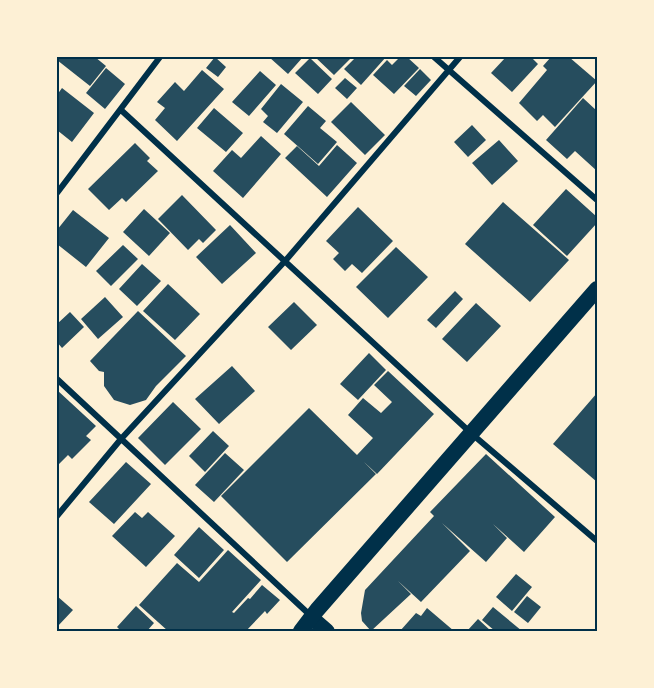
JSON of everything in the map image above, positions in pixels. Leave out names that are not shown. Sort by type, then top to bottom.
[{"type":"highway","points":[[301,631],[597,289]]},
{"type":"main road","points":[[312,618],[327,631]]},
{"type":"street","points":[[57,193],[160,57]]},
{"type":"street","points":[[434,57],[597,200]]},
{"type":"street","points":[[57,516],[121,439],[286,260],[460,57]]},
{"type":"street","points":[[121,110],[472,434],[597,541]]},
{"type":"street","points":[[57,379],[312,618]]},
{"type":"building","points":[[57,57],[95,57],[106,66],[90,86],[57,60]]},
{"type":"building","points":[[215,57],[226,67],[218,77],[206,68]]},
{"type":"building","points":[[269,57],[303,57],[288,74]]},
{"type":"building","points":[[315,57],[352,57],[334,75]]},
{"type":"building","points":[[356,57],[386,57],[361,85],[344,69]]},
{"type":"building","points":[[400,57],[407,57],[419,68],[394,94],[373,75],[387,60],[392,65]]},
{"type":"building","points":[[506,57],[531,57],[538,64],[512,92],[491,73]]},
{"type":"building","points":[[551,57],[569,57],[597,81],[555,127],[543,115],[537,121],[519,103],[547,70],[543,66]]},
{"type":"building","points":[[310,58],[332,79],[318,94],[295,73]]},
{"type":"building","points":[[106,68],[125,84],[105,109],[86,93]]},
{"type":"building","points":[[420,69],[431,80],[416,96],[404,86]]},
{"type":"building","points":[[202,70],[224,89],[177,141],[155,120],[165,108],[157,102],[175,82],[184,91]]},
{"type":"building","points":[[260,71],[276,85],[249,116],[232,102]]},
{"type":"building","points":[[345,78],[357,88],[347,99],[335,88]]},
{"type":"building","points":[[281,84],[303,102],[277,133],[263,122],[268,116],[261,109]]},
{"type":"building","points":[[62,88],[94,113],[72,142],[57,130],[57,95]]},
{"type":"building","points":[[583,98],[597,111],[597,171],[575,151],[567,159],[546,140]]},
{"type":"building","points":[[351,102],[385,135],[365,155],[331,122]]},
{"type":"building","points":[[308,106],[326,121],[320,128],[337,142],[318,164],[284,134]]},
{"type":"building","points":[[214,108],[243,133],[226,152],[197,128]]},
{"type":"building","points":[[472,125],[486,140],[468,157],[454,142]]},
{"type":"building","points":[[261,136],[281,154],[243,198],[213,171],[232,150],[241,158]]},
{"type":"building","points":[[499,140],[518,161],[492,185],[472,163]]},
{"type":"building","points":[[135,143],[150,158],[147,161],[158,171],[126,202],[122,198],[109,210],[88,189]]},
{"type":"building","points":[[337,145],[357,163],[327,197],[285,158],[297,146],[319,166]]},
{"type":"building","points":[[566,189],[597,217],[597,223],[567,256],[533,225]]},
{"type":"building","points":[[182,195],[216,230],[203,243],[199,239],[188,250],[158,219]]},
{"type":"building","points":[[503,202],[569,260],[530,302],[465,244]]},
{"type":"building","points":[[358,207],[393,241],[362,273],[352,264],[345,271],[333,259],[339,253],[326,241]]},
{"type":"building","points":[[144,209],[170,233],[149,256],[123,232]]},
{"type":"building","points":[[73,210],[109,238],[86,267],[57,244],[57,230]]},
{"type":"building","points":[[230,225],[256,253],[222,284],[196,257]]},
{"type":"building","points":[[123,245],[138,259],[111,286],[96,271]]},
{"type":"building","points":[[396,247],[428,277],[388,318],[356,287]]},
{"type":"building","points":[[142,264],[161,281],[137,306],[119,289]]},
{"type":"building","points":[[168,284],[200,314],[175,340],[143,311]]},
{"type":"building","points":[[455,291],[463,299],[436,328],[427,320]]},
{"type":"building","points":[[105,297],[123,317],[98,339],[81,319]]},
{"type":"building","points":[[294,302],[317,325],[291,350],[268,327]]},
{"type":"building","points":[[476,303],[501,326],[467,362],[442,339]]},
{"type":"building","points":[[138,311],[186,356],[156,386],[146,400],[130,405],[114,400],[104,386],[104,372],[99,371],[90,361]]},
{"type":"building","points":[[70,312],[84,327],[62,348],[57,342],[57,324]]},
{"type":"building","points":[[369,353],[386,370],[358,400],[340,384]]},
{"type":"building","points":[[232,366],[255,391],[219,424],[195,399]]},
{"type":"building","points":[[388,371],[434,414],[377,474],[364,462],[376,474],[287,562],[221,496],[309,408],[357,455],[373,438],[348,415],[363,398],[381,413],[392,402],[374,385]]},
{"type":"building","points":[[57,390],[96,426],[86,436],[91,440],[72,459],[68,455],[59,464],[57,462]]},
{"type":"building","points":[[597,393],[597,482],[553,444]]},
{"type":"building","points":[[173,402],[201,429],[165,465],[138,438]]},
{"type":"building","points":[[213,431],[229,446],[205,472],[189,456]]},
{"type":"building","points":[[225,453],[244,470],[214,502],[195,485]]},
{"type":"building","points":[[486,454],[555,517],[524,552],[493,524],[507,538],[486,562],[442,523],[470,551],[421,602],[398,581],[411,594],[371,631],[362,621],[365,590],[434,516],[430,512]]},
{"type":"building","points":[[126,462],[151,484],[114,524],[89,502]]},
{"type":"building","points":[[135,512],[142,518],[148,512],[175,536],[146,567],[112,536]]},
{"type":"building","points":[[199,527],[224,550],[199,578],[174,555]]},
{"type":"building","points":[[228,550],[261,580],[232,612],[234,613],[248,598],[250,599],[262,585],[280,600],[267,614],[265,611],[246,631],[168,631],[139,605],[177,563],[199,582]]},
{"type":"building","points":[[516,574],[532,587],[512,611],[496,597]]},
{"type":"building","points":[[57,596],[73,610],[57,627]]},
{"type":"building","points":[[527,596],[541,607],[528,623],[514,612]]},
{"type":"building","points":[[136,606],[154,623],[147,631],[121,631],[117,627]]},
{"type":"building","points":[[493,607],[522,631],[495,631],[482,620]]},
{"type":"building","points":[[427,608],[454,631],[400,631],[416,613],[421,616]]},
{"type":"building","points":[[478,619],[491,631],[467,631]]}]
